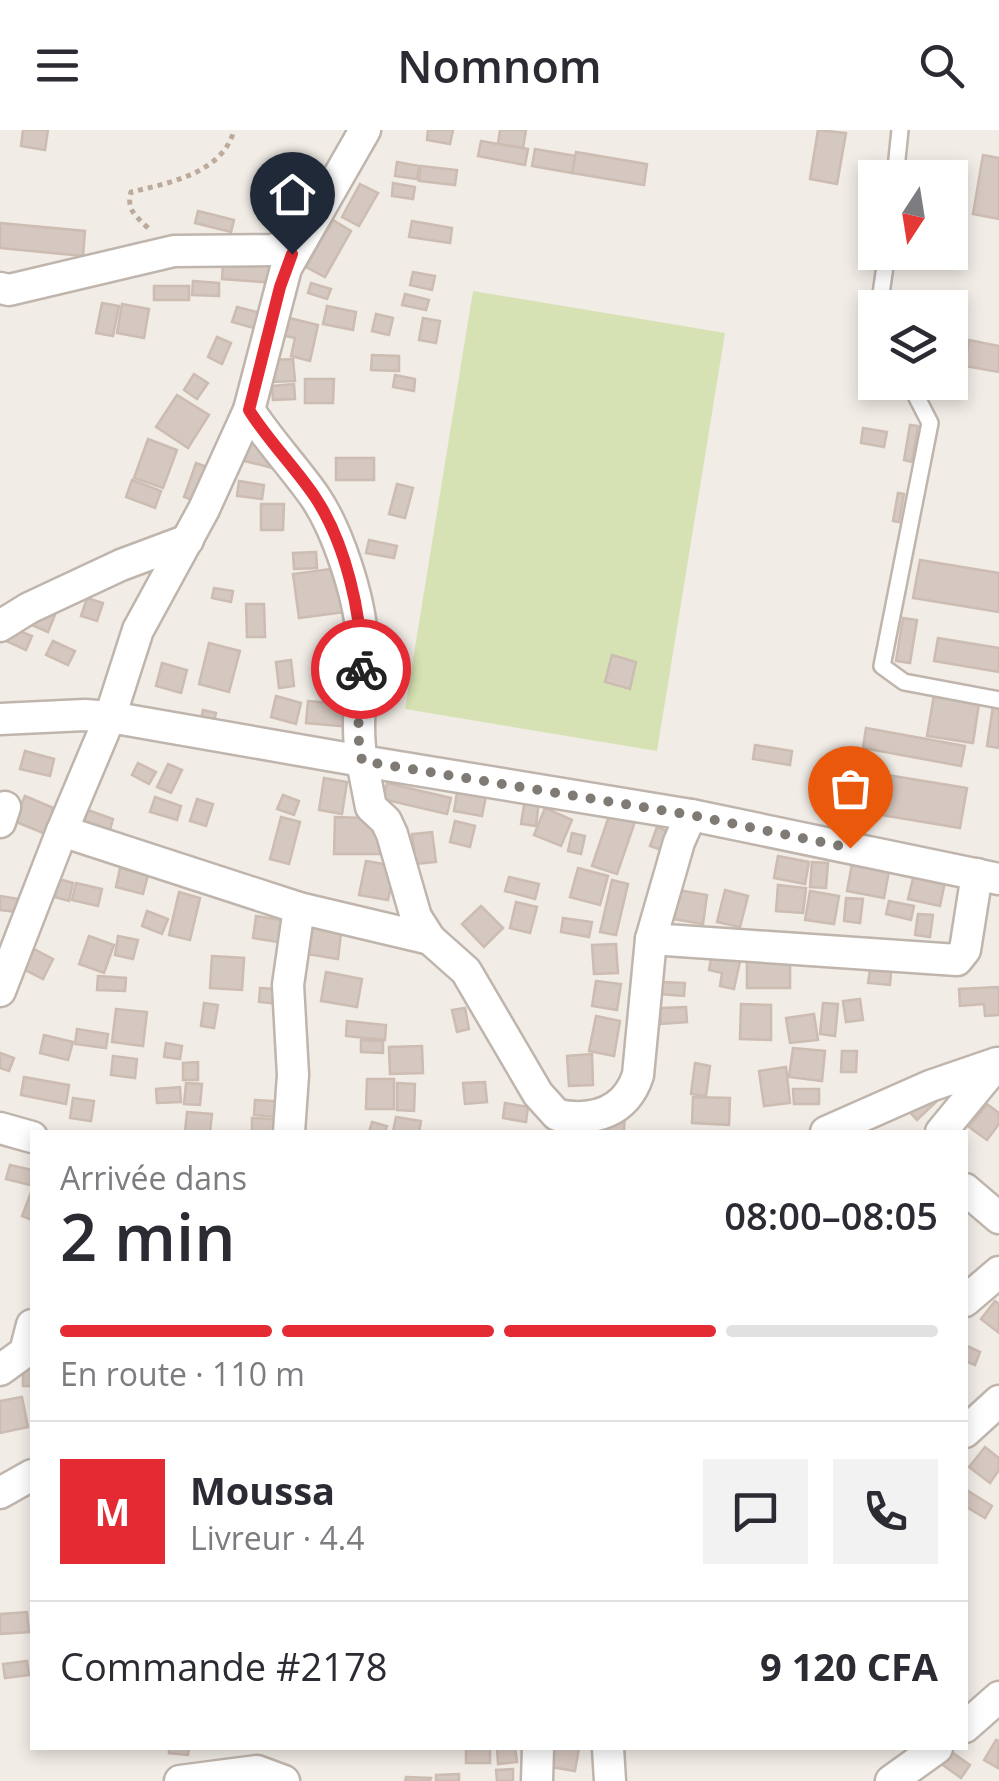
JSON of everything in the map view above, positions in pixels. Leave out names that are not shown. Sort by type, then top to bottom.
[{"type":"street","points":[[0,992],[110,717],[138,630],[188,540],[249,410],[286,268],[365,130]]},
{"type":"street","points":[[3,290],[174,251],[273,250],[303,238]]},
{"type":"street","points":[[249,410],[275,450],[316,499],[354,594],[362,637],[358,735],[362,761],[371,806],[392,834],[416,917],[430,939],[466,971],[546,1106],[557,1115],[596,1116],[615,1109],[634,1087],[651,938],[679,842],[691,815]]},
{"type":"street","points":[[0,626],[29,608],[122,565],[188,540]]},
{"type":"street","points":[[0,719],[110,717],[691,815],[988,876],[965,950],[957,960],[651,938]]},
{"type":"street","points":[[62,831],[300,908],[430,939]]},
{"type":"street","points":[[289,1130],[293,1075],[288,985],[300,908]]},
{"type":"street","points":[[831,1130],[930,1086],[998,1063]]},
{"type":"street","points":[[943,1130],[998,1063]]},
{"type":"street","points":[[0,1128],[30,1136]]},
{"type":"street","points":[[968,1192],[999,1218]]},
{"type":"street","points":[[968,1298],[999,1272]]},
{"type":"street","points":[[0,1370],[25,1352],[30,1333]]},
{"type":"street","points":[[968,1429],[999,1401]]},
{"type":"street","points":[[0,1493],[30,1476]]},
{"type":"street","points":[[968,1724],[999,1697]]},
{"type":"street","points":[[180,1781],[263,1778],[280,1750]]},
{"type":"street","points":[[538,1750],[538,1781]]},
{"type":"street","points":[[608,1750],[610,1781]]},
{"type":"street","points":[[891,1781],[922,1752]]},
{"type":"lane","points":[[898,160],[900,130]]},
{"type":"lane","points":[[918,400],[930,423],[882,666],[904,682],[999,700]]},
{"type":"path","points":[[174,251],[132,213],[128,203],[131,192],[162,185],[211,165],[229,148],[234,130]]},
{"type":"green space","points":[[473,291],[725,333],[657,751],[405,709]]},
{"type":"building","points":[[23,130],[48,130],[45,150],[21,146]]},
{"type":"building","points":[[428,130],[453,130],[450,144],[427,140]]},
{"type":"building","points":[[500,130],[526,130],[523,148],[498,144]]},
{"type":"building","points":[[818,130],[846,133],[837,184],[810,179]]},
{"type":"building","points":[[481,141],[528,149],[525,165],[478,156]]},
{"type":"building","points":[[535,149],[576,156],[572,173],[532,166]]},
{"type":"building","points":[[576,152],[647,164],[644,185],[572,173]]},
{"type":"building","points":[[983,155],[999,158],[999,219],[973,214]]},
{"type":"building","points":[[397,162],[419,166],[417,179],[395,176]]},
{"type":"building","points":[[421,166],[457,170],[455,185],[419,181]]},
{"type":"building","points":[[393,183],[415,187],[413,199],[392,196]]},
{"type":"building","points":[[360,184],[378,193],[359,226],[342,217]]},
{"type":"building","points":[[198,211],[234,220],[231,232],[195,223]]},
{"type":"building","points":[[333,220],[351,231],[325,277],[306,267]]},
{"type":"building","points":[[412,221],[452,228],[450,243],[409,237]]},
{"type":"building","points":[[0,223],[85,231],[83,256],[0,248]]},
{"type":"building","points":[[223,262],[277,267],[275,283],[222,279]]},
{"type":"building","points":[[413,272],[435,276],[432,290],[410,285]]},
{"type":"building","points":[[193,281],[219,283],[219,296],[192,295]]},
{"type":"building","points":[[311,283],[331,289],[327,299],[308,293]]},
{"type":"building","points":[[154,286],[189,286],[189,300],[154,300]]},
{"type":"building","points":[[405,294],[429,300],[426,310],[402,305]]},
{"type":"building","points":[[102,303],[119,306],[113,336],[96,333]]},
{"type":"building","points":[[122,304],[149,309],[144,338],[117,333]]},
{"type":"building","points":[[327,306],[356,312],[353,330],[323,324]]},
{"type":"building","points":[[237,307],[265,314],[261,330],[232,322]]},
{"type":"building","points":[[376,314],[393,318],[389,335],[372,331]]},
{"type":"building","points":[[285,317],[318,325],[310,361],[291,356],[295,338],[281,335]]},
{"type":"building","points":[[423,318],[440,321],[436,343],[419,340]]},
{"type":"building","points":[[217,337],[231,343],[222,364],[208,357]]},
{"type":"building","points":[[969,340],[999,346],[999,372],[968,367]]},
{"type":"building","points":[[372,355],[399,356],[399,371],[371,370]]},
{"type":"building","points":[[293,359],[295,381],[272,382],[271,360]]},
{"type":"building","points":[[194,374],[208,383],[197,399],[184,390]]},
{"type":"building","points":[[395,375],[415,379],[414,391],[393,387]]},
{"type":"building","points":[[305,379],[334,379],[333,403],[305,403]]},
{"type":"building","points":[[294,384],[295,399],[273,400],[272,386]]},
{"type":"building","points":[[177,395],[209,415],[188,448],[156,427]]},
{"type":"building","points":[[910,425],[918,426],[912,462],[904,460]]},
{"type":"building","points":[[863,428],[887,432],[884,447],[861,443]]},
{"type":"building","points":[[246,438],[286,447],[280,470],[241,460]]},
{"type":"building","points":[[148,439],[177,450],[163,488],[134,478]]},
{"type":"building","points":[[336,458],[374,458],[374,480],[336,480]]},
{"type":"building","points":[[196,463],[213,469],[202,503],[184,497]]},
{"type":"building","points":[[132,480],[161,491],[155,508],[126,497]]},
{"type":"building","points":[[239,481],[264,485],[262,499],[237,496]]},
{"type":"building","points":[[397,484],[413,488],[405,518],[389,514]]},
{"type":"building","points":[[898,493],[904,494],[899,522],[893,521]]},
{"type":"building","points":[[261,504],[284,504],[283,530],[261,530]]},
{"type":"building","points":[[369,540],[397,546],[394,558],[366,553]]},
{"type":"building","points":[[316,552],[317,568],[294,569],[293,553]]},
{"type":"building","points":[[920,560],[999,573],[999,612],[913,598]]},
{"type":"building","points":[[339,568],[345,612],[299,618],[293,574]]},
{"type":"building","points":[[214,588],[233,591],[231,602],[212,598]]},
{"type":"building","points":[[87,598],[103,603],[97,621],[81,616]]},
{"type":"building","points":[[246,604],[264,604],[265,637],[247,637]]},
{"type":"building","points":[[58,607],[48,632],[20,620]]},
{"type":"building","points":[[903,618],[917,620],[910,663],[896,661]]},
{"type":"building","points":[[12,628],[32,636],[26,650],[6,641]]},
{"type":"building","points":[[938,638],[999,648],[999,672],[934,661]]},
{"type":"building","points":[[53,641],[75,651],[68,665],[46,655]]},
{"type":"building","points":[[209,643],[240,651],[229,692],[199,684]]},
{"type":"building","points":[[612,655],[636,662],[630,689],[605,682]]},
{"type":"building","points":[[291,660],[294,686],[279,688],[276,662]]},
{"type":"building","points":[[162,663],[187,670],[181,693],[156,686]]},
{"type":"building","points":[[934,695],[979,703],[973,743],[927,736]]},
{"type":"building","points":[[276,696],[301,703],[296,724],[271,717]]},
{"type":"building","points":[[308,701],[353,705],[351,727],[306,723]]},
{"type":"building","points":[[993,706],[999,707],[999,748],[987,746]]},
{"type":"building","points":[[203,710],[216,713],[210,739],[197,736]]},
{"type":"building","points":[[866,728],[965,746],[961,766],[863,748]]},
{"type":"building","points":[[755,745],[792,751],[790,765],[753,759]]},
{"type":"building","points":[[25,751],[54,759],[50,776],[20,769]]},
{"type":"building","points":[[138,763],[156,772],[149,784],[132,775]]},
{"type":"building","points":[[168,764],[182,770],[171,793],[157,787]]},
{"type":"building","points":[[857,770],[967,788],[960,828],[851,810]]},
{"type":"building","points":[[324,778],[347,782],[342,814],[319,810]]},
{"type":"building","points":[[459,780],[488,786],[482,816],[454,811]]},
{"type":"building","points":[[387,783],[451,798],[447,814],[383,799]]},
{"type":"building","points":[[283,795],[299,801],[294,815],[277,809]]},
{"type":"building","points":[[25,796],[63,812],[53,837],[14,821]]},
{"type":"building","points":[[155,797],[181,806],[177,820],[150,812]]},
{"type":"building","points":[[197,799],[213,804],[206,826],[190,821]]},
{"type":"building","points":[[525,799],[539,801],[536,826],[521,824]]},
{"type":"building","points":[[613,804],[638,813],[617,874],[592,866]]},
{"type":"building","points":[[545,808],[572,820],[561,846],[534,835]]},
{"type":"building","points":[[85,809],[113,819],[109,833],[80,823]]},
{"type":"building","points":[[281,817],[300,822],[289,864],[270,859]]},
{"type":"building","points":[[335,817],[396,819],[381,827],[380,854],[334,854]]},
{"type":"building","points":[[455,821],[475,826],[470,847],[450,842]]},
{"type":"building","points":[[657,827],[674,834],[667,852],[650,846]]},
{"type":"building","points":[[432,832],[436,862],[416,864],[412,834]]},
{"type":"building","points":[[572,833],[585,836],[581,854],[568,851]]},
{"type":"building","points":[[778,856],[809,862],[805,884],[774,878]]},
{"type":"building","points":[[366,861],[395,866],[388,900],[359,895]]},
{"type":"building","points":[[812,862],[828,863],[826,888],[810,887]]},
{"type":"building","points":[[852,864],[889,871],[884,898],[847,891]]},
{"type":"building","points":[[120,868],[148,875],[143,894],[116,887]]},
{"type":"building","points":[[578,868],[608,876],[600,905],[570,897]]},
{"type":"building","points":[[915,870],[946,877],[940,906],[908,899]]},
{"type":"building","points":[[509,877],[539,884],[535,899],[505,891]]},
{"type":"building","points":[[59,879],[73,883],[69,901],[55,897]]},
{"type":"building","points":[[612,880],[628,884],[616,935],[600,932]]},
{"type":"building","points":[[76,883],[102,889],[98,906],[72,900]]},
{"type":"building","points":[[778,885],[806,888],[803,913],[776,911]]},
{"type":"building","points":[[678,890],[707,895],[703,924],[673,919]]},
{"type":"building","points":[[725,890],[748,896],[740,927],[717,922]]},
{"type":"building","points":[[810,891],[839,896],[834,924],[805,920]]},
{"type":"building","points":[[179,892],[200,898],[190,940],[169,935]]},
{"type":"building","points":[[0,896],[19,899],[17,912],[0,910]]},
{"type":"building","points":[[846,898],[863,899],[860,923],[844,921]]},
{"type":"building","points":[[889,901],[914,906],[911,920],[886,914]]},
{"type":"building","points":[[516,902],[537,907],[530,933],[510,928]]},
{"type":"building","points":[[481,906],[503,928],[484,947],[462,924]]},
{"type":"building","points":[[147,911],[168,919],[162,934],[142,926]]},
{"type":"building","points":[[918,914],[933,915],[930,937],[915,935]]},
{"type":"building","points":[[256,916],[288,921],[285,943],[253,938]]},
{"type":"building","points":[[563,918],[592,922],[589,937],[561,932]]},
{"type":"building","points":[[311,920],[342,924],[338,959],[307,954]]},
{"type":"building","points":[[89,936],[114,945],[104,973],[79,964]]},
{"type":"building","points":[[118,936],[138,940],[133,959],[115,955]]},
{"type":"building","points":[[714,942],[743,947],[734,989],[720,986],[722,973],[709,970]]},
{"type":"building","points":[[616,944],[618,973],[594,974],[592,945]]},
{"type":"building","points":[[34,949],[53,959],[43,979],[23,969]]},
{"type":"building","points":[[747,951],[790,952],[790,988],[747,988]]},
{"type":"building","points":[[212,956],[244,958],[242,990],[210,988]]},
{"type":"building","points":[[870,970],[891,972],[890,985],[868,983]]},
{"type":"building","points":[[326,972],[362,979],[357,1007],[321,1001]]},
{"type":"building","points":[[98,976],[126,978],[125,991],[97,990]]},
{"type":"building","points":[[596,981],[621,984],[617,1010],[592,1006]]},
{"type":"building","points":[[661,982],[685,983],[684,996],[660,994]]},
{"type":"building","points":[[999,987],[999,1015],[985,1016],[984,1004],[960,1006],[959,989]]},
{"type":"building","points":[[260,988],[289,990],[288,1005],[259,1002]]},
{"type":"building","points":[[860,999],[863,1020],[846,1022],[843,1001]]},
{"type":"building","points":[[204,1003],[218,1005],[214,1028],[201,1026]]},
{"type":"building","points":[[823,1003],[838,1004],[835,1036],[820,1034]]},
{"type":"building","points":[[741,1004],[771,1005],[771,1040],[740,1039]]},
{"type":"building","points":[[686,1007],[687,1022],[661,1024],[660,1008]]},
{"type":"building","points":[[465,1008],[469,1029],[457,1032],[452,1010]]},
{"type":"building","points":[[116,1009],[147,1012],[143,1046],[112,1042]]},
{"type":"building","points":[[814,1014],[818,1040],[790,1043],[786,1018]]},
{"type":"building","points":[[596,1016],[620,1021],[614,1056],[589,1051]]},
{"type":"building","points":[[347,1021],[386,1025],[385,1040],[346,1036]]},
{"type":"building","points":[[77,1029],[108,1034],[106,1048],[75,1044]]},
{"type":"building","points":[[44,1035],[73,1042],[68,1060],[40,1053]]},
{"type":"building","points":[[361,1040],[383,1041],[383,1053],[361,1052]]},
{"type":"building","points":[[166,1043],[182,1046],[180,1059],[164,1057]]},
{"type":"building","points":[[422,1046],[423,1073],[390,1074],[389,1047]]},
{"type":"building","points":[[793,1048],[825,1051],[822,1081],[789,1077]]},
{"type":"building","points":[[842,1051],[857,1051],[856,1072],[841,1072]]},
{"type":"building","points":[[0,1053],[14,1058],[9,1071],[0,1068]]},
{"type":"building","points":[[592,1054],[593,1085],[569,1086],[567,1056]]},
{"type":"building","points":[[113,1056],[137,1059],[135,1078],[111,1075]]},
{"type":"building","points":[[198,1062],[198,1080],[183,1080],[183,1063]]},
{"type":"building","points":[[695,1063],[710,1066],[706,1096],[691,1094]]},
{"type":"building","points":[[786,1067],[790,1103],[764,1106],[759,1071]]},
{"type":"building","points":[[24,1077],[69,1085],[66,1104],[21,1095]]},
{"type":"building","points":[[367,1079],[394,1079],[394,1109],[366,1109]]},
{"type":"building","points":[[485,1082],[487,1102],[465,1104],[463,1083]]},
{"type":"building","points":[[186,1083],[202,1084],[200,1105],[184,1104]]},
{"type":"building","points":[[397,1083],[415,1084],[414,1111],[397,1110]]},
{"type":"building","points":[[180,1087],[181,1102],[157,1103],[156,1089]]},
{"type":"building","points":[[793,1089],[819,1089],[819,1104],[794,1104]]},
{"type":"building","points":[[927,1091],[937,1101],[917,1120],[908,1110]]},
{"type":"building","points":[[693,1097],[730,1098],[729,1125],[692,1123]]},
{"type":"building","points":[[73,1098],[94,1101],[91,1121],[70,1118]]},
{"type":"building","points":[[255,1100],[289,1102],[288,1118],[254,1115]]},
{"type":"building","points":[[505,1103],[528,1107],[526,1122],[503,1118]]},
{"type":"building","points":[[987,1104],[999,1113],[999,1124],[987,1140],[969,1127]]},
{"type":"building","points":[[593,1106],[625,1108],[624,1130],[592,1130]]},
{"type":"building","points":[[187,1112],[212,1114],[210,1130],[185,1130]]},
{"type":"building","points":[[396,1117],[421,1121],[419,1130],[393,1130]]},
{"type":"building","points":[[252,1118],[290,1120],[290,1130],[252,1130]]},
{"type":"building","points":[[372,1122],[387,1126],[386,1130],[370,1130]]},
{"type":"building","points":[[10,1165],[30,1170],[30,1185],[6,1179]]},
{"type":"building","points":[[30,1195],[30,1219],[22,1216]]},
{"type":"building","points":[[995,1301],[999,1304],[999,1333],[981,1319]]},
{"type":"building","points":[[968,1346],[980,1352],[975,1365],[968,1362]]},
{"type":"building","points":[[23,1363],[30,1363],[30,1386],[23,1386]]},
{"type":"building","points":[[22,1397],[28,1427],[0,1433],[0,1401]]},
{"type":"building","points":[[985,1447],[999,1458],[999,1470],[990,1483],[969,1467]]},
{"type":"building","points":[[968,1491],[992,1506],[985,1518],[968,1508]]},
{"type":"building","points":[[27,1612],[29,1632],[0,1634],[0,1614]]},
{"type":"building","points":[[27,1661],[29,1675],[5,1678],[3,1664]]},
{"type":"building","points":[[999,1741],[998,1768],[984,1760]]},
{"type":"building","points":[[169,1750],[189,1750],[188,1755]]},
{"type":"building","points":[[466,1750],[490,1750],[490,1763],[466,1763]]},
{"type":"building","points":[[497,1750],[515,1750],[517,1762],[498,1764]]},
{"type":"building","points":[[553,1750],[579,1750],[575,1771],[550,1767]]},
{"type":"building","points":[[949,1750],[970,1765],[961,1778],[940,1763]]},
{"type":"building","points":[[513,1769],[513,1781],[497,1781],[496,1770]]},
{"type":"building","points":[[459,1774],[459,1781],[436,1781],[436,1775]]},
{"type":"building","points":[[406,1777],[431,1778],[405,1781]]},
{"type":"way so far","points":[[361,669],[358,735],[362,761],[691,815],[850,848]]},
{"type":"route","points":[[292,254],[249,410],[275,450],[316,499],[341,554],[362,637],[361,669]]}]
